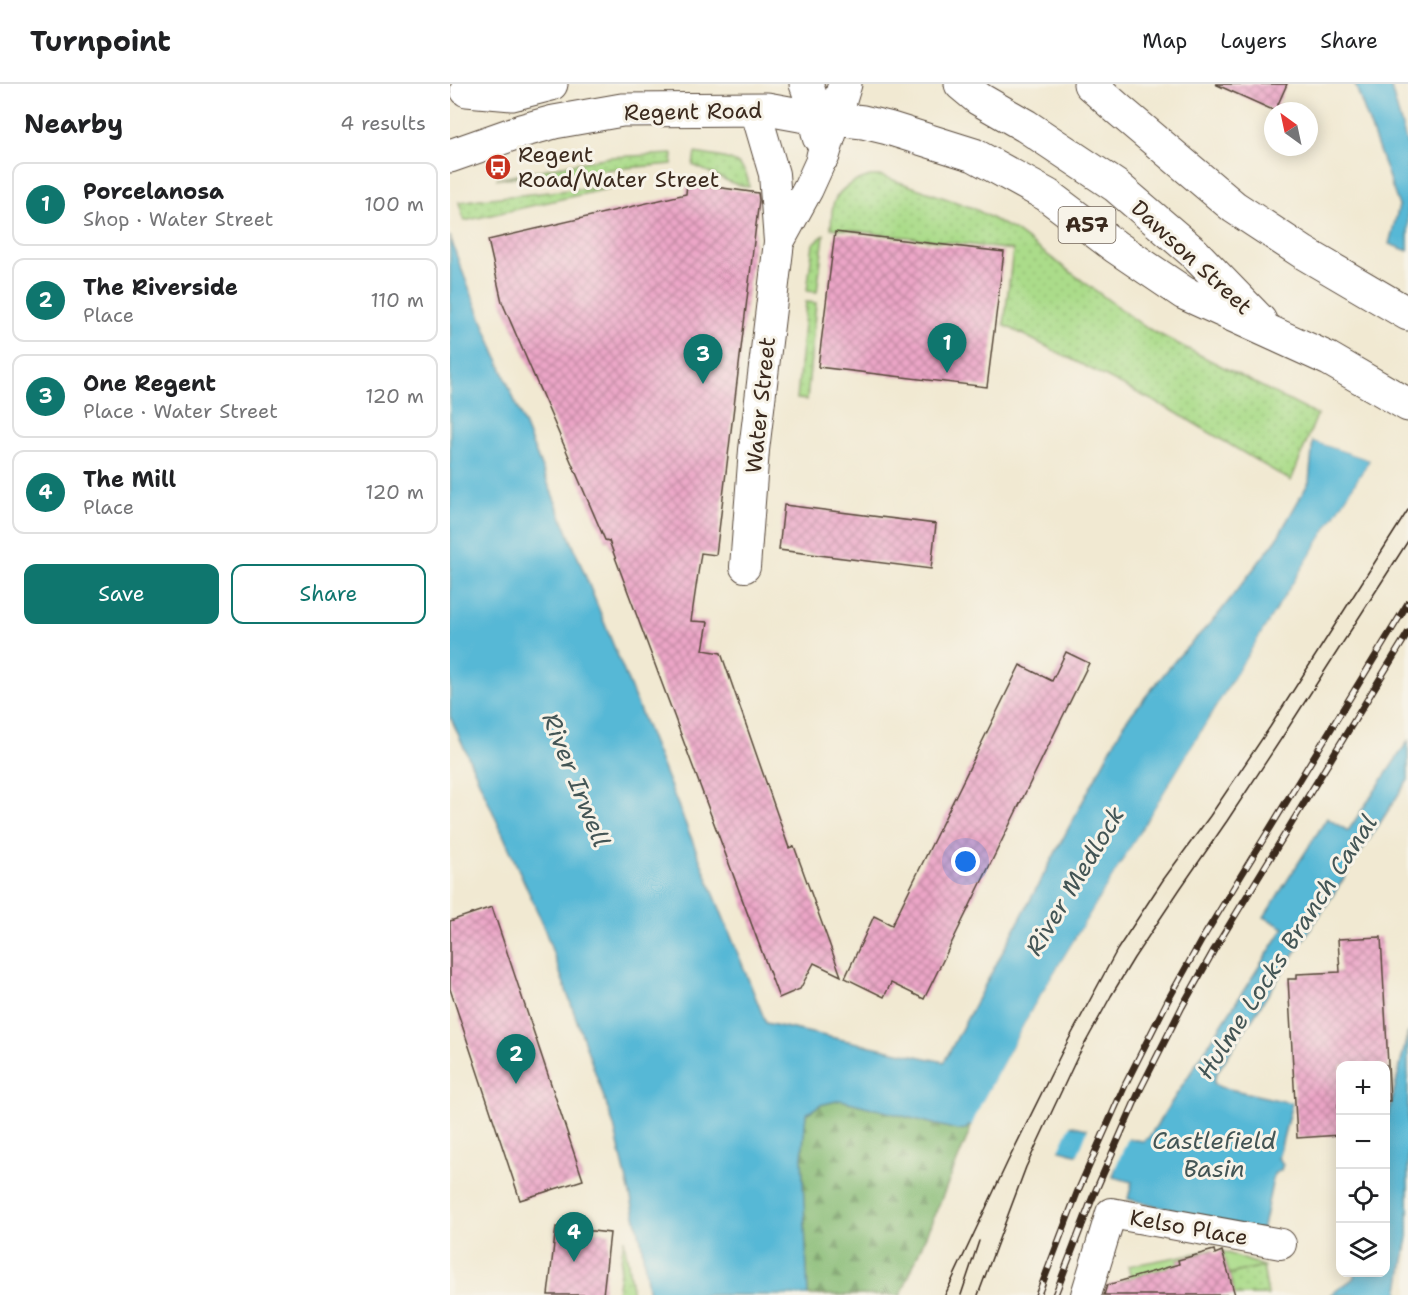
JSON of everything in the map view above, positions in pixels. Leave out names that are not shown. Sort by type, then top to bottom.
[{"type":"highway","points":[[466,91],[512,94],[551,84]]},
{"type":"highway","points":[[823,156],[819,100],[845,84]]},
{"type":"highway","name":"Dawson Street","points":[[961,84],[979,99],[1026,126],[1116,186],[1193,252],[1271,333]]},
{"type":"highway","points":[[1090,84],[1234,207],[1304,253],[1408,314]]},
{"type":"highway","name":"Regent Road","points":[[450,156],[554,122],[622,110],[755,100],[819,100]]},
{"type":"highway","name":"Dawson Street","points":[[819,100],[870,124],[974,155],[1047,195],[1116,247],[1184,293],[1329,359],[1403,401]]},
{"type":"highway","points":[[823,156],[870,124]]},
{"type":"street","name":"Water Street","points":[[746,567],[754,450],[779,242],[774,174],[755,100]]},
{"type":"street","name":"Water Street","points":[[779,242],[823,156]]},
{"type":"street","name":"Kelso Place","points":[[1086,1295],[1111,1213],[1281,1244]]},
{"type":"green space","points":[[695,153],[738,163],[747,177],[749,187],[732,183],[693,165]]},
{"type":"green space","points":[[673,154],[672,164],[496,179],[609,157]]},
{"type":"green space","points":[[870,176],[882,176],[973,208],[1015,231],[1145,327],[1317,415],[1291,481],[1175,412],[1004,325],[1013,250],[831,228],[832,208],[840,192],[849,185]]},
{"type":"green space","points":[[628,184],[464,221],[459,202],[480,199]]},
{"type":"green space","points":[[824,235],[817,292],[807,291],[813,244]]},
{"type":"green space","points":[[806,302],[816,303],[807,400],[797,399]]},
{"type":"green space","points":[[841,1100],[957,1130],[972,1126],[901,1295],[808,1295],[802,1157],[806,1114],[820,1105]]},
{"type":"green space","points":[[624,1238],[633,1295],[617,1295]]},
{"type":"green space","points":[[1213,1250],[1178,1260],[1179,1264],[1121,1281],[1131,1277],[1128,1266]]},
{"type":"green space","points":[[1222,1251],[1263,1266],[1229,1274]]},
{"type":"green space","points":[[1263,1266],[1268,1295],[1235,1295],[1229,1274]]},
{"type":"water","points":[[1355,84],[1390,84],[1408,148],[1408,251],[1389,244],[1399,206]]},
{"type":"water","points":[[450,236],[766,1023],[944,1062],[1125,722],[1177,658],[1217,616],[1276,540],[1309,482],[1313,441],[1370,460],[1034,1006],[982,1104],[1128,1139],[1143,1141],[1149,1137],[1284,928],[1264,917],[1327,818],[1348,831],[1408,741],[1408,780],[1216,1074],[1214,1083],[1220,1087],[1292,1103],[1278,1158],[1283,1164],[1281,1170],[1274,1174],[1262,1232],[1128,1199],[1132,1182],[1113,1177],[1116,1165],[969,1125],[966,1129],[957,1130],[841,1100],[820,1105],[806,1114],[802,1157],[808,1295],[649,1295],[641,1241],[614,1126],[542,922],[450,716]]},
{"type":"water","points":[[1408,1032],[1408,1236],[1398,1295],[1330,1295],[1354,1277],[1390,1277],[1390,1108]]},
{"type":"pier","points":[[1314,438],[1371,457],[1373,461],[1242,670],[1037,1008],[986,1102],[1072,1122],[1058,1152],[970,1129],[1034,1006],[1370,460],[1313,441]]},
{"type":"pier","points":[[1089,1126],[1129,1136],[1111,1178],[1113,1167],[1077,1157]]},
{"type":"building","points":[[1215,84],[1287,84],[1279,102],[1264,102],[1264,106]]},
{"type":"building","points":[[687,183],[758,193],[759,200],[716,555],[701,553],[691,621],[708,622],[703,650],[721,653],[789,848],[794,846],[841,976],[814,963],[800,989],[779,998],[609,541],[605,540],[502,302],[488,240],[686,194]]},
{"type":"building","points":[[835,232],[1004,252],[987,387],[818,367]]},
{"type":"building","points":[[784,505],[936,524],[931,569],[779,550]]},
{"type":"building","points":[[1066,652],[1089,663],[924,999],[891,983],[884,997],[845,978],[874,916],[892,925],[1020,665],[1052,681]]},
{"type":"building","points":[[492,907],[583,1180],[520,1200],[450,989],[450,921]]},
{"type":"building","points":[[1381,937],[1388,1061],[1336,1061],[1336,1135],[1297,1138],[1288,979],[1297,979],[1297,974],[1340,972],[1338,939]]},
{"type":"building","points":[[556,1227],[610,1233],[603,1295],[548,1295]]},
{"type":"building","points":[[1214,1250],[1215,1254],[1222,1251],[1235,1295],[1104,1295],[1107,1285],[1179,1264],[1178,1260]]},
{"type":"tram line","points":[[945,1295],[1063,1050],[1117,950],[1270,727],[1408,510]]},
{"type":"tram line","points":[[978,1295],[1026,1167],[1077,1058],[1111,996],[1283,736],[1408,541]]},
{"type":"tram line","points":[[961,1295],[979,1241]]},
{"type":"railway","points":[[1038,1295],[1077,1193],[1126,1083],[1168,1000],[1201,941],[1408,603]]},
{"type":"railway","points":[[1055,1295],[1092,1199],[1140,1090],[1182,1007],[1214,950],[1408,633]]},
{"type":"place","name":"Regent Road/Water Street","points":[[498,167]]},
{"type":"place","name":"Porcelanosa","points":[[947,373]]},
{"type":"place","name":"One Regent","points":[[703,384]]},
{"type":"place","name":"The Riverside","points":[[516,1084]]},
{"type":"place","name":"The Mill","points":[[574,1262]]},
{"type":"water label","name":"River Irwell","points":[[576,780]]},
{"type":"water label","name":"River Medlock","points":[[1075,881]]},
{"type":"water label","name":"Hulme Locks Branch Canal","points":[[1287,947]]},
{"type":"water label","name":"Castlefield Basin","points":[[1214,1155]]}]
